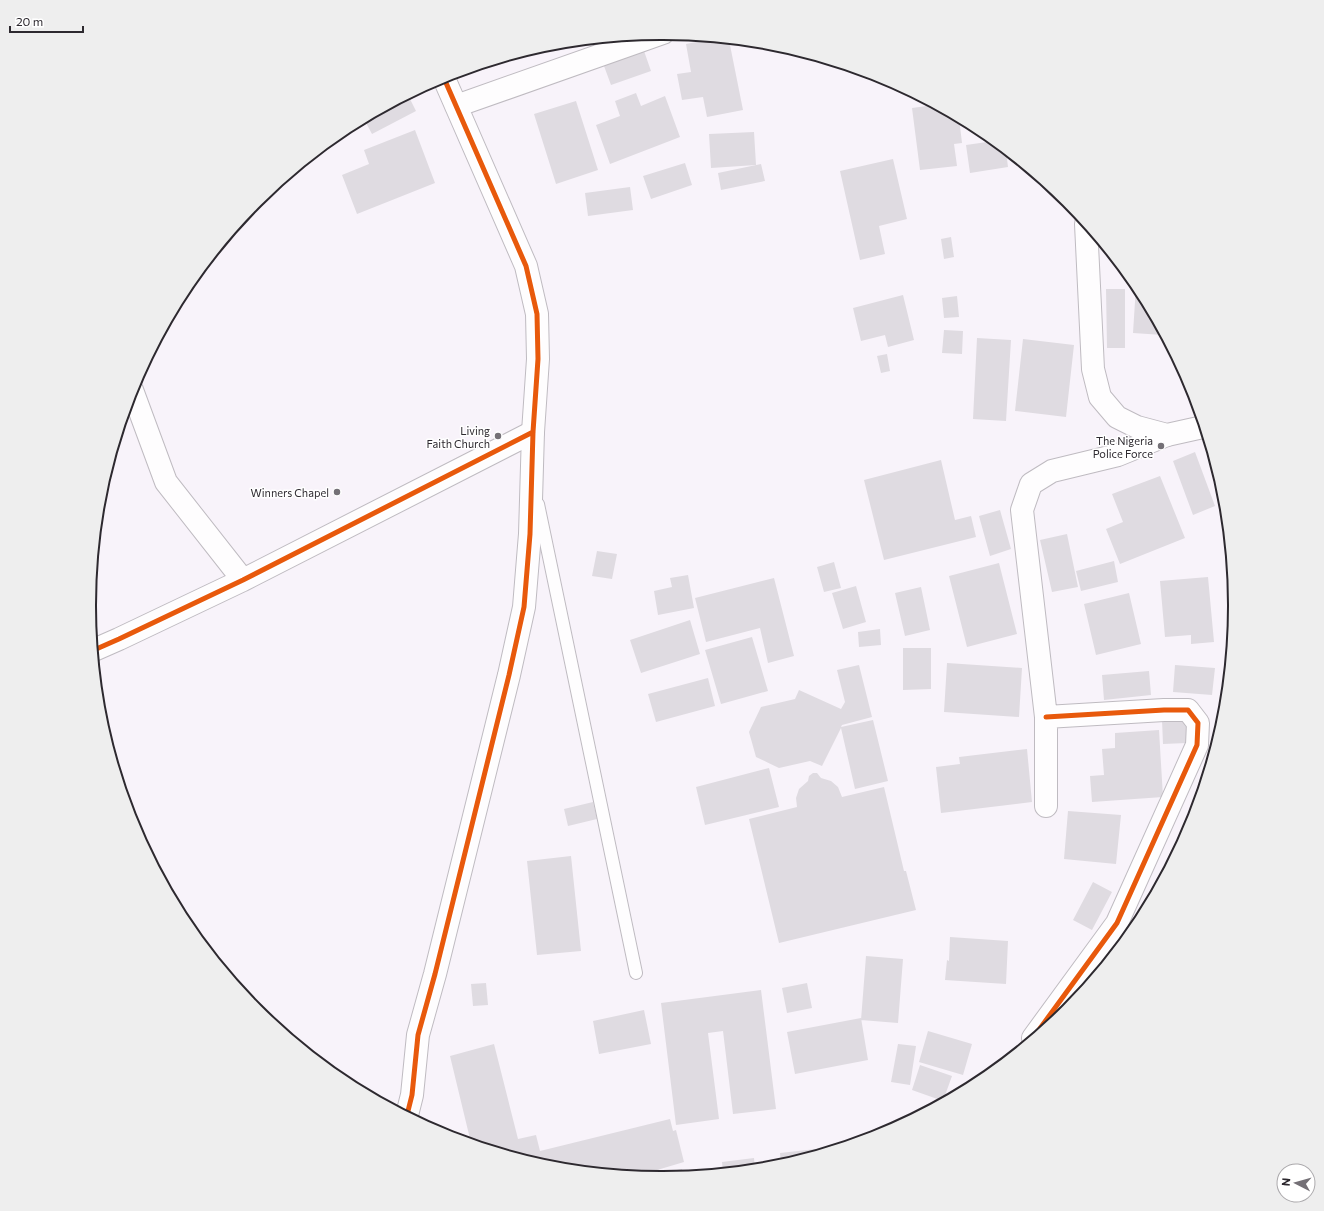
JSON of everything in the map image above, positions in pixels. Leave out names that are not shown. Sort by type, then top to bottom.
[{"type":"street","points":[[456,106],[642,41]]},
{"type":"street","points":[[408,1111],[412,1095],[418,1035],[435,974],[509,675],[524,607],[530,534],[533,432],[538,359],[537,314],[526,266],[446,83]]},
{"type":"street","points":[[1086,232],[1093,369],[1100,397],[1117,417],[1137,427],[1167,435]]},
{"type":"street","points":[[136,400],[166,482],[243,580]]},
{"type":"street","points":[[1046,806],[1046,717],[1022,510],[1031,484],[1052,471],[1118,456],[1167,435],[1198,428]]},
{"type":"street","points":[[98,648],[243,580],[533,432]]},
{"type":"street","points":[[1045,1021],[1117,923],[1197,745],[1198,723],[1188,710],[1046,717]]},
{"type":"lane","points":[[532,473],[636,973]]},
{"type":"building","points":[[700,41],[730,44],[743,110],[707,117],[703,97],[682,100],[677,74],[691,72],[686,44]]},
{"type":"building","points":[[644,51],[651,71],[611,85],[604,66]]},
{"type":"building","points":[[636,93],[641,106],[665,96],[680,137],[610,164],[596,125],[620,116],[615,101]]},
{"type":"building","points":[[410,99],[416,111],[372,134],[366,124]]},
{"type":"building","points":[[576,101],[598,170],[556,184],[534,114]]},
{"type":"building","points":[[927,106],[960,125],[962,143],[954,144],[957,166],[920,170],[912,108]]},
{"type":"building","points":[[415,130],[435,183],[357,214],[342,175],[369,164],[364,150]]},
{"type":"building","points":[[754,132],[756,165],[711,168],[709,134]]},
{"type":"building","points":[[986,142],[1007,158],[1008,167],[970,173],[966,145]]},
{"type":"building","points":[[893,159],[907,219],[879,226],[885,254],[860,260],[840,171]]},
{"type":"building","points":[[685,163],[692,185],[651,199],[643,176]]},
{"type":"building","points":[[761,164],[765,181],[721,190],[718,173]]},
{"type":"building","points":[[630,187],[633,210],[588,216],[585,193]]},
{"type":"building","points":[[951,237],[954,257],[944,259],[941,239]]},
{"type":"building","points":[[1106,289],[1125,289],[1125,348],[1107,348]]},
{"type":"building","points":[[903,295],[914,340],[888,347],[885,335],[861,341],[853,308]]},
{"type":"building","points":[[957,296],[959,317],[944,318],[942,298]]},
{"type":"building","points":[[1135,296],[1158,335],[1133,333]]},
{"type":"building","points":[[944,330],[963,331],[962,354],[942,353]]},
{"type":"building","points":[[977,338],[1011,340],[1006,421],[973,419]]},
{"type":"building","points":[[1023,339],[1074,345],[1066,417],[1015,411]]},
{"type":"building","points":[[887,354],[890,371],[881,373],[877,356]]},
{"type":"building","points":[[1195,452],[1215,506],[1193,515],[1173,461]]},
{"type":"building","points":[[941,460],[955,520],[971,516],[976,537],[884,560],[864,480]]},
{"type":"building","points":[[1160,476],[1185,538],[1120,564],[1106,529],[1123,522],[1112,494]]},
{"type":"building","points":[[1000,510],[1011,549],[990,556],[979,516]]},
{"type":"building","points":[[1067,534],[1078,587],[1052,592],[1040,540]]},
{"type":"building","points":[[597,551],[617,554],[612,579],[592,576]]},
{"type":"building","points":[[1114,561],[1118,582],[1081,591],[1076,571]]},
{"type":"building","points":[[834,562],[841,588],[824,592],[817,567]]},
{"type":"building","points":[[999,563],[1017,634],[967,647],[949,576]]},
{"type":"building","points":[[688,575],[694,608],[658,615],[654,591],[672,587],[670,578]]},
{"type":"building","points":[[1208,577],[1214,642],[1191,644],[1191,635],[1165,637],[1160,581]]},
{"type":"building","points":[[774,578],[794,656],[768,663],[760,628],[706,642],[695,598]]},
{"type":"building","points":[[856,586],[866,622],[843,629],[832,593]]},
{"type":"building","points":[[921,587],[930,630],[905,636],[895,593]]},
{"type":"building","points":[[1129,593],[1141,644],[1096,655],[1084,604]]},
{"type":"building","points":[[690,620],[700,654],[641,673],[630,640]]},
{"type":"building","points":[[880,629],[881,645],[859,647],[858,632]]},
{"type":"building","points":[[752,637],[768,691],[721,704],[705,650]]},
{"type":"building","points":[[903,648],[931,648],[931,689],[903,690]]},
{"type":"building","points":[[947,663],[1022,668],[1019,717],[944,712]]},
{"type":"building","points":[[859,665],[872,717],[842,725],[841,727],[873,720],[888,781],[855,789],[841,728],[822,766],[810,761],[779,768],[756,757],[749,732],[761,707],[795,699],[799,690],[841,709],[845,702],[837,670]]},
{"type":"building","points":[[1175,665],[1215,668],[1212,695],[1173,692]]},
{"type":"building","points":[[1149,671],[1151,695],[1104,700],[1102,675]]},
{"type":"building","points":[[708,678],[715,706],[656,722],[648,694]]},
{"type":"building","points":[[1186,719],[1187,743],[1163,744],[1162,720]]},
{"type":"building","points":[[1159,730],[1163,797],[1092,802],[1090,776],[1104,775],[1102,749],[1115,748],[1115,733]]},
{"type":"building","points":[[1027,749],[1032,802],[941,813],[936,767],[960,764],[959,757]]},
{"type":"building","points":[[769,768],[779,807],[705,825],[696,787]]},
{"type":"building","points":[[813,773],[817,773],[821,778],[831,781],[838,787],[842,797],[884,787],[904,871],[906,871],[916,910],[779,943],[749,819],[797,807],[796,798],[799,789],[808,781],[809,776]]},
{"type":"building","points":[[593,802],[597,819],[568,826],[564,809]]},
{"type":"building","points":[[1068,811],[1121,815],[1116,864],[1064,859]]},
{"type":"building","points":[[571,856],[581,951],[537,955],[527,861]]},
{"type":"building","points":[[1093,882],[1112,892],[1092,930],[1073,920]]},
{"type":"building","points":[[950,937],[1008,941],[1006,984],[945,980],[947,960],[949,961]]},
{"type":"building","points":[[866,956],[903,959],[898,1023],[861,1020]]},
{"type":"building","points":[[486,983],[488,1005],[473,1006],[471,984]]},
{"type":"building","points":[[807,983],[812,1008],[787,1013],[782,988]]},
{"type":"building","points":[[761,990],[776,1109],[733,1114],[723,1031],[708,1033],[719,1119],[676,1125],[661,1003]]},
{"type":"building","points":[[644,1010],[651,1044],[599,1054],[593,1021]]},
{"type":"building","points":[[861,1018],[868,1060],[795,1074],[787,1032]]},
{"type":"building","points":[[928,1031],[972,1044],[963,1075],[919,1062]]},
{"type":"building","points":[[494,1044],[518,1139],[536,1135],[540,1151],[670,1119],[673,1131],[676,1130],[684,1162],[654,1171],[625,1170],[588,1166],[516,1152],[470,1137],[450,1056]]},
{"type":"building","points":[[898,1044],[916,1046],[910,1085],[891,1082]]},
{"type":"building","points":[[920,1065],[952,1076],[945,1095],[938,1099],[912,1090]]},
{"type":"building","points":[[819,1149],[780,1158],[780,1153]]},
{"type":"building","points":[[754,1158],[754,1163],[723,1167],[722,1162]]},
{"type":"cycle path","points":[[408,1111],[412,1095],[418,1035],[435,974],[509,675],[524,607],[530,534],[533,432],[538,359],[537,314],[526,266],[446,83]]},
{"type":"cycle path","points":[[98,648],[243,580],[533,432]]},
{"type":"cycle path","points":[[1045,1021],[1117,923],[1197,745],[1198,723],[1188,710],[1046,717]]},
{"type":"place","name":"Living Faith Church","points":[[498,436]]},
{"type":"place","name":"The Nigeria Police Force","points":[[1161,446]]},
{"type":"place","name":"Winners Chapel","points":[[337,492]]}]
